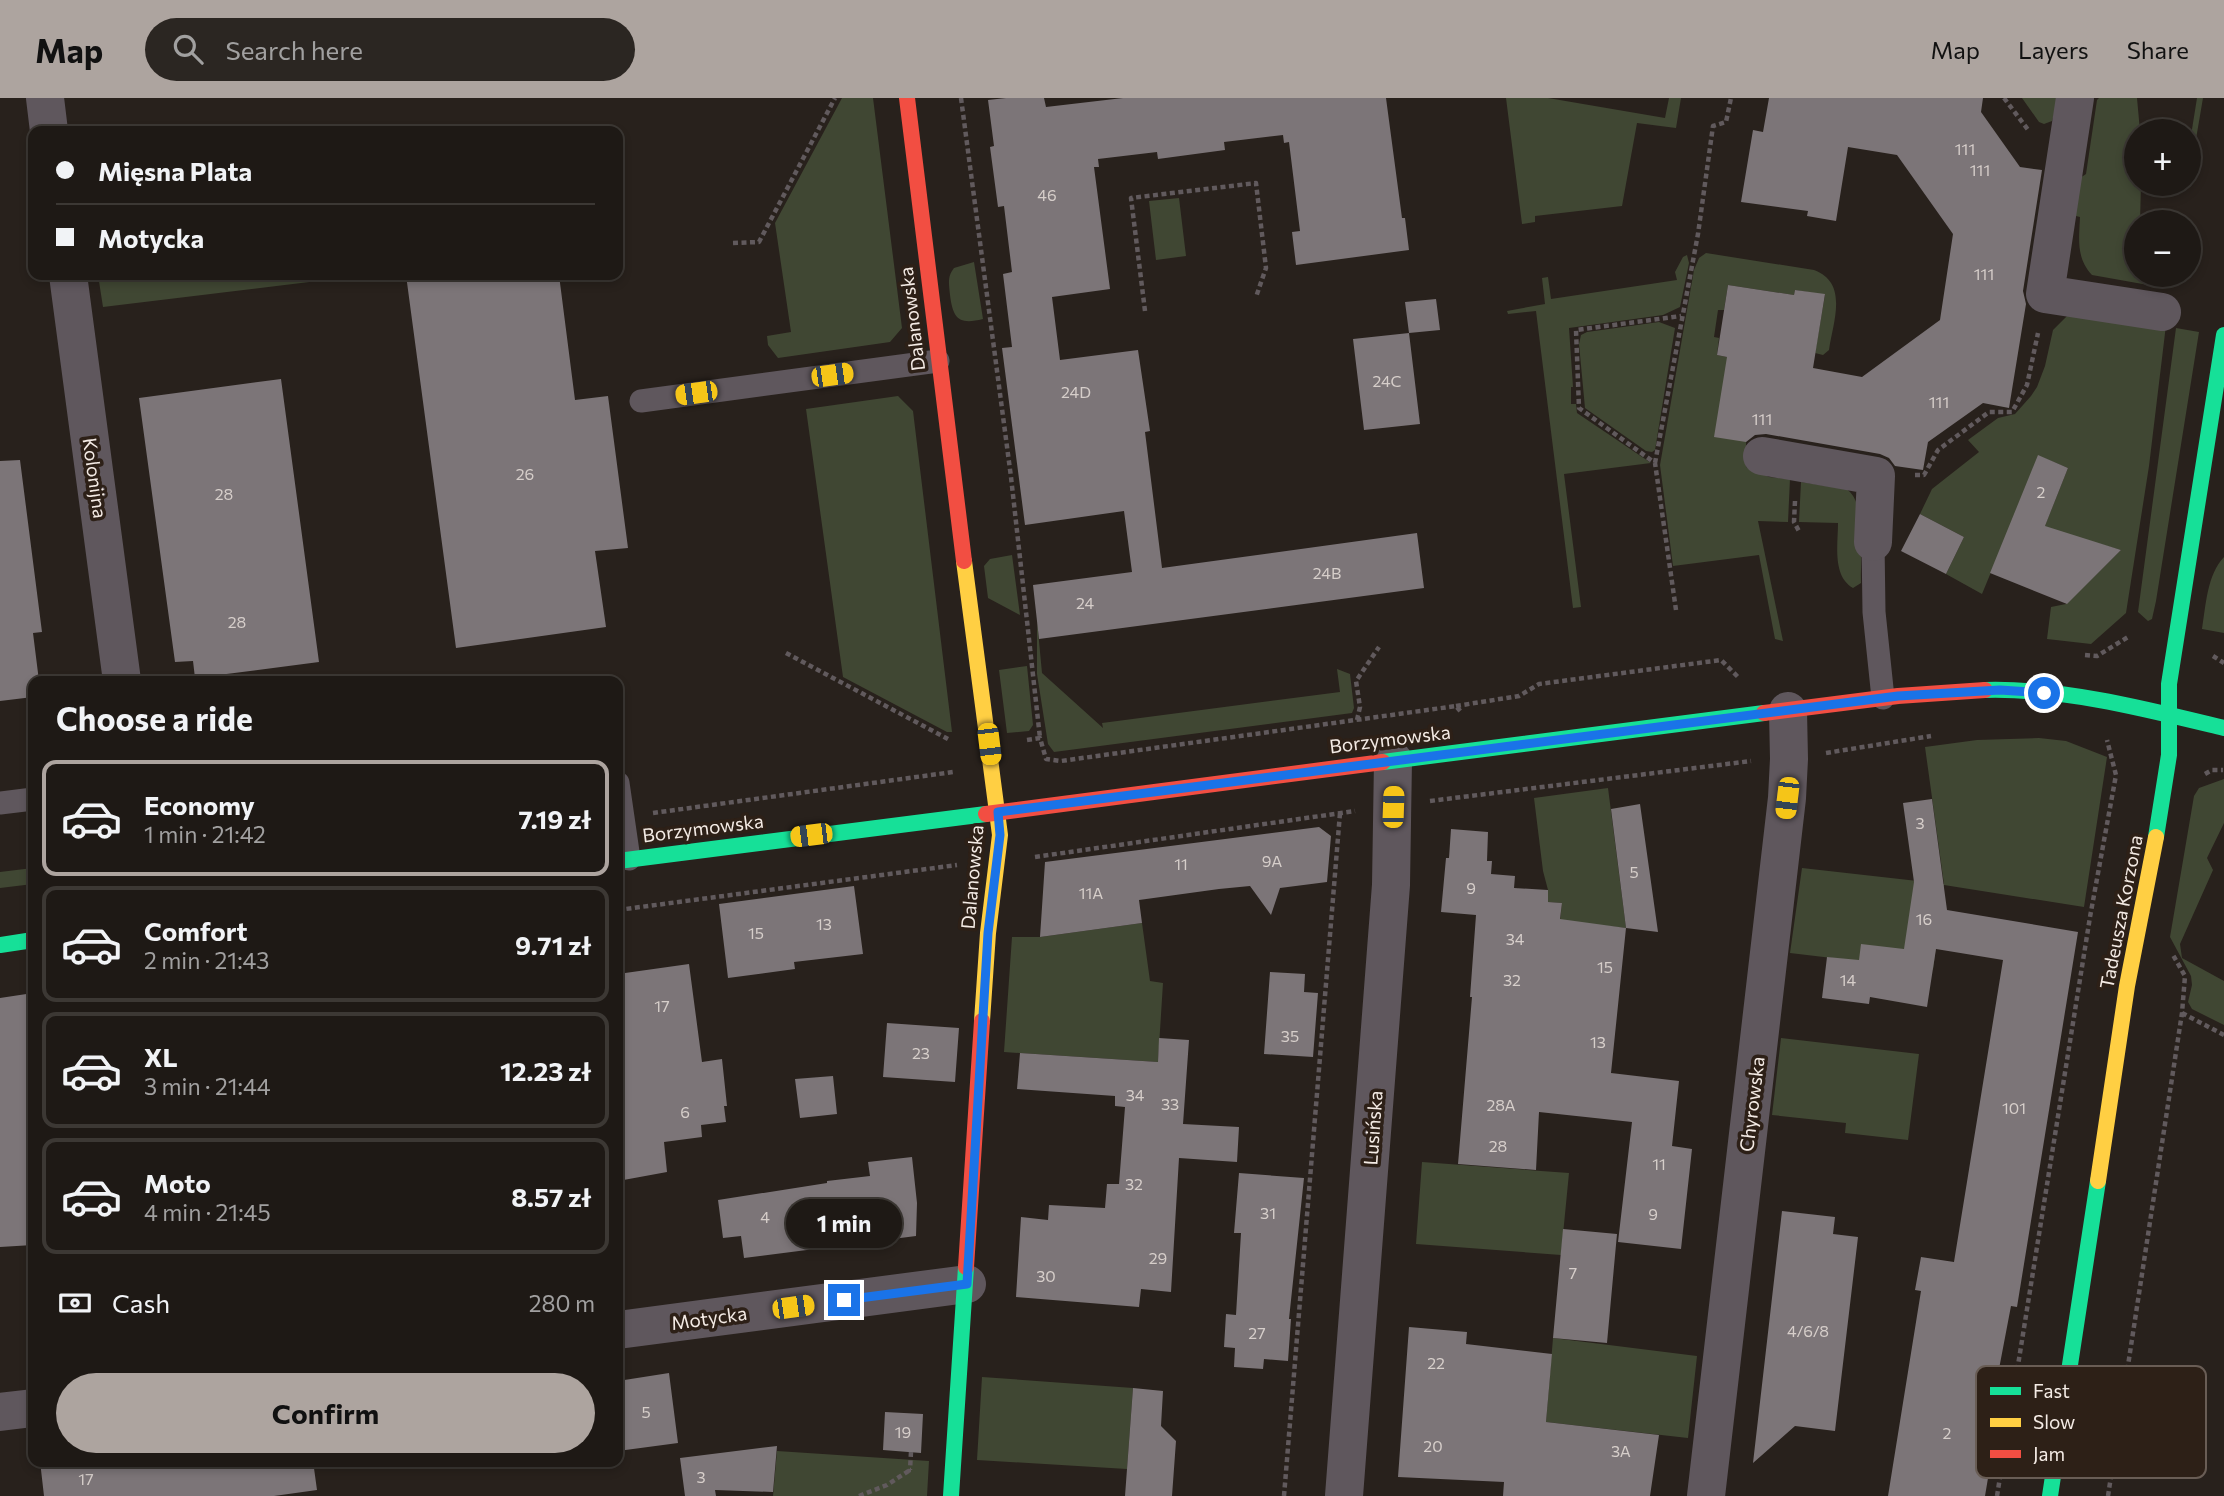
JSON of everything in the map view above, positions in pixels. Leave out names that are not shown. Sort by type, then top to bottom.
[{"type":"street","points":[[45,98],[49,126]]},
{"type":"street","name":"Dalanowska","points":[[908,98],[938,361],[1000,835],[988,933],[951,1496]]},
{"type":"street","points":[[2075,98],[2045,294],[2162,312]]},
{"type":"street","name":"Kolonijna","points":[[69,280],[121,676]]},
{"type":"street","name":"Tadeusza Korzona","points":[[2070,1366],[2127,986],[2161,812],[2169,755],[2169,684],[2212,494],[2224,335]]},
{"type":"street","points":[[1762,456],[1876,476],[1873,542]]},
{"type":"street","name":"Borzymowska","points":[[623,860],[1883,698],[2000,690],[2067,696],[2168,714],[2224,728]]},
{"type":"street","name":"Chyrowska","points":[[1706,1496],[1787,798],[1788,710]]},
{"type":"street","name":"Lusińska","points":[[1345,1496],[1391,884],[1393,760]]},
{"type":"street","points":[[0,945],[28,941]]},
{"type":"street","name":"Motycka","points":[[623,1329],[967,1284]]},
{"type":"street","points":[[0,1412],[28,1409]]},
{"type":"street","name":"Tadeusza Korzona","points":[[2050,1496],[2053,1478]]},
{"type":"lane","points":[[641,401],[938,361]]},
{"type":"lane","points":[[1873,542],[1874,612],[1883,698]]},
{"type":"lane","points":[[0,803],[28,800]]},
{"type":"path","points":[[733,243],[760,243],[835,98]]},
{"type":"path","points":[[961,98],[1011,477],[1040,738]]},
{"type":"path","points":[[1676,610],[1656,463],[1698,234],[1713,126],[1726,122],[1731,98]]},
{"type":"path","points":[[1145,311],[1131,198],[1256,183],[1266,268],[1256,297]]},
{"type":"path","points":[[1876,476],[1924,475],[1938,450],[1989,412],[2012,412],[2027,385],[2045,294]]},
{"type":"path","points":[[1656,463],[1579,408],[1576,330],[1681,316]]},
{"type":"path","points":[[1794,522],[1800,533]]},
{"type":"path","points":[[2072,655],[2098,656],[2128,637]]},
{"type":"path","points":[[1357,720],[1360,707],[1356,681],[1379,647]]},
{"type":"path","points":[[786,653],[957,743]]},
{"type":"path","points":[[1456,706],[1519,696],[1539,684],[1721,660],[1740,678]]},
{"type":"path","points":[[2018,1366],[2090,917],[2116,775]]},
{"type":"path","points":[[1284,1496],[1340,813]]},
{"type":"path","points":[[2128,1366],[2182,1013],[2185,976],[2171,953]]},
{"type":"path","points":[[2182,1013],[2224,1035]]},
{"type":"path","points":[[910,1460],[911,1452]]},
{"type":"path","points":[[859,1496],[887,1485],[910,1470]]},
{"type":"path","points":[[1997,1496],[2000,1478]]},
{"type":"path","points":[[2108,1496],[2111,1478]]},
{"type":"green space","points":[[842,98],[873,98],[902,328],[890,342],[778,358],[768,345],[767,336],[791,332],[775,223]]},
{"type":"green space","points":[[1506,98],[1548,98],[1665,118],[1669,98],[1681,98],[1676,128],[1637,123],[1622,206],[1535,216],[1535,222],[1522,224]]},
{"type":"green space","points":[[2022,98],[2059,98],[2052,121],[2044,124],[2039,122]]},
{"type":"green space","points":[[2137,98],[2139,119],[2124,119],[2124,196],[2141,196],[2140,210],[2124,210],[2124,281],[2092,275],[2087,269],[2080,248],[2080,217],[2072,215],[2077,180],[2086,174],[2097,100]]},
{"type":"green space","points":[[2197,98],[2203,98],[2199,119],[2194,119]]},
{"type":"green space","points":[[1179,198],[1186,256],[1156,260],[1149,201]]},
{"type":"green space","points":[[1706,253],[1814,270],[1832,284],[1835,294],[1835,316],[1829,350],[1823,355],[1815,353],[1825,295],[1795,290],[1794,295],[1728,285],[1724,310],[1718,310],[1714,337],[1719,338],[1717,355],[1727,357],[1746,442],[1746,467],[1769,477],[1790,479],[1788,522],[1758,521],[1783,641],[1775,639],[1759,555],[1673,566],[1660,465],[1694,270],[1699,258]]},
{"type":"green space","points":[[1687,255],[1689,263],[1680,307],[1663,315],[1569,328],[1573,387],[1571,404],[1576,404],[1577,413],[1651,463],[1564,474],[1581,607],[1573,608],[1536,311],[1508,314],[1507,311],[1545,304],[1542,278],[1548,277],[1551,299],[1677,280],[1675,272],[1683,257]]},
{"type":"green space","points":[[974,262],[983,319],[968,321],[955,315],[949,281],[954,268]]},
{"type":"green space","points":[[99,280],[326,280],[103,307]]},
{"type":"green space","points":[[2067,316],[2166,325],[2149,466],[2126,613],[2091,644],[2047,639],[2051,607],[2066,604],[2121,550],[2044,528],[2068,468],[2039,456],[1982,594],[1946,574],[1964,537],[1920,514],[1932,489],[1979,452],[1968,440],[1998,418],[2015,414],[2031,396],[2045,366],[2053,330]]},
{"type":"green space","points":[[1659,322],[1675,328],[1655,450],[1652,452],[1646,451],[1585,408],[1579,344],[1581,335],[1587,332]]},
{"type":"green space","points":[[2176,328],[2199,332],[2156,601],[2152,619],[2148,621],[2138,612]]},
{"type":"green space","points":[[898,396],[913,411],[952,732],[947,732],[843,677],[806,409]]},
{"type":"green space","points":[[1801,482],[1846,489],[1853,496],[1860,518],[1862,546],[1861,583],[1853,588],[1846,583],[1839,568],[1838,523],[1799,522]]},
{"type":"green space","points":[[1012,555],[1020,615],[988,598],[984,566],[990,559]]},
{"type":"green space","points":[[2224,557],[2224,633],[2202,629],[2211,581]]},
{"type":"green space","points":[[1037,620],[1042,673],[1103,728],[1102,723],[1340,692],[1337,669],[1350,674],[1354,708],[1352,713],[1054,752],[1048,744],[1037,674]]},
{"type":"green space","points":[[1027,666],[1033,725],[1029,731],[1007,733],[999,670]]},
{"type":"green space","points":[[2039,738],[2066,741],[2107,757],[2084,907],[1944,885],[1933,970],[1790,953],[1802,868],[1944,884],[1925,747],[1977,740]]},
{"type":"green space","points":[[2224,779],[2224,823],[2207,858],[2213,870],[2180,944],[2182,958],[2224,981],[2224,1025],[2192,1009],[2188,1002],[2191,976],[2170,937],[2194,796],[2199,788]]},
{"type":"green space","points":[[1608,788],[1626,928],[1560,921],[1562,903],[1548,902],[1534,798]]},
{"type":"green space","points":[[28,869],[28,885],[0,888],[0,872]]},
{"type":"green space","points":[[1142,923],[1150,981],[1163,983],[1158,1062],[1004,1052],[1012,937],[1040,937]]},
{"type":"green space","points":[[1781,1038],[1919,1054],[1908,1140],[1845,1133],[1846,1123],[1772,1115]]},
{"type":"green space","points":[[1422,1162],[1569,1173],[1561,1255],[1416,1244]]},
{"type":"green space","points":[[1553,1338],[1697,1356],[1688,1438],[1546,1422]]},
{"type":"green space","points":[[982,1377],[1133,1388],[1127,1469],[977,1460]]},
{"type":"green space","points":[[777,1451],[929,1461],[927,1496],[773,1496]]},
{"type":"building","points":[[1044,98],[1046,107],[1123,98],[1386,98],[1402,218],[1405,218],[1409,250],[1296,265],[1292,232],[1300,231],[1289,142],[1284,143],[1283,135],[1224,142],[1225,150],[1158,159],[1157,152],[1098,159],[1099,167],[1094,167],[1110,289],[1052,297],[1060,360],[1138,350],[1150,431],[1145,432],[1162,568],[1417,533],[1424,588],[1039,639],[1033,585],[1132,572],[1124,511],[1025,525],[1002,348],[1012,347],[1003,274],[1012,272],[1004,206],[998,207],[990,147],[994,146],[988,100]]},
{"type":"building","points":[[1769,98],[1983,98],[1981,112],[2020,167],[2042,170],[2023,291],[2026,304],[2009,408],[1983,403],[1928,442],[1923,470],[1895,466],[1889,458],[1880,454],[1766,434],[1755,435],[1746,442],[1714,437],[1727,357],[1717,355],[1728,285],[1794,295],[1795,290],[1825,294],[1813,368],[1862,377],[1940,320],[1953,234],[1897,155],[1848,147],[1836,221],[1807,216],[1808,211],[1741,202],[1753,130],[1763,132]]},
{"type":"building","points":[[407,280],[560,280],[575,400],[608,396],[628,548],[595,551],[606,627],[456,648]]},
{"type":"building","points":[[1436,299],[1440,330],[1409,333],[1405,302]]},
{"type":"building","points":[[1409,333],[1420,424],[1364,430],[1353,339]]},
{"type":"building","points":[[281,379],[319,662],[195,676],[193,661],[175,662],[139,398]]},
{"type":"building","points":[[2038,455],[2068,468],[2045,526],[2121,550],[2067,604],[1990,573]]},
{"type":"building","points":[[20,460],[42,632],[33,633],[38,676],[28,676],[28,698],[0,701],[0,461]]},
{"type":"building","points":[[1920,514],[1964,537],[1946,574],[1901,551]]},
{"type":"building","points":[[1932,799],[1947,910],[2078,932],[2017,1307],[2011,1306],[2000,1366],[1976,1366],[1976,1478],[1988,1478],[1985,1496],[1888,1496],[1921,1291],[1915,1290],[1921,1257],[1954,1262],[2003,960],[1936,949],[1927,1007],[1870,997],[1869,1004],[1822,998],[1827,957],[1859,960],[1861,944],[1904,949],[1914,882],[1903,803]]},
{"type":"building","points":[[1640,804],[1658,932],[1626,928],[1611,809]]},
{"type":"building","points":[[1319,827],[1331,836],[1327,882],[1280,888],[1271,915],[1250,886],[1139,900],[1142,923],[1040,937],[1045,862]]},
{"type":"building","points":[[1451,829],[1488,832],[1487,861],[1492,861],[1491,874],[1515,876],[1514,888],[1548,890],[1548,902],[1562,903],[1560,919],[1626,928],[1611,1073],[1679,1081],[1672,1146],[1692,1149],[1681,1249],[1618,1242],[1632,1122],[1539,1112],[1536,1170],[1458,1164],[1476,915],[1441,912]]},
{"type":"building","points":[[854,886],[863,954],[794,962],[795,969],[728,978],[719,904]]},
{"type":"building","points":[[689,964],[702,1062],[722,1059],[727,1106],[724,1106],[726,1122],[701,1125],[702,1137],[664,1142],[667,1172],[623,1180],[623,973]]},
{"type":"building","points":[[1270,972],[1305,974],[1304,992],[1318,993],[1313,1057],[1264,1054]]},
{"type":"building","points":[[28,994],[28,1245],[0,1247],[0,998]]},
{"type":"building","points":[[887,1023],[959,1028],[955,1082],[883,1077]]},
{"type":"building","points":[[1159,1038],[1189,1040],[1183,1124],[1239,1127],[1237,1162],[1179,1158],[1171,1292],[1141,1289],[1139,1307],[1016,1297],[1021,1217],[1048,1220],[1049,1205],[1105,1208],[1107,1184],[1119,1184],[1125,1107],[1115,1106],[1115,1096],[1017,1089],[1020,1053],[1158,1062]]},
{"type":"building","points":[[833,1076],[837,1114],[800,1118],[795,1079]]},
{"type":"building","points":[[912,1157],[917,1203],[916,1236],[744,1258],[741,1236],[723,1238],[718,1200],[870,1176],[868,1162]]},
{"type":"building","points":[[1239,1173],[1304,1178],[1289,1319],[1288,1361],[1264,1359],[1263,1369],[1234,1367],[1235,1348],[1224,1347],[1226,1314],[1236,1315],[1241,1233],[1234,1233]]},
{"type":"building","points":[[1782,1211],[1835,1217],[1833,1234],[1858,1237],[1835,1431],[1795,1426],[1753,1463]]},
{"type":"building","points":[[1563,1229],[1617,1234],[1607,1343],[1553,1338]]},
{"type":"building","points":[[1409,1327],[1467,1332],[1466,1344],[1552,1354],[1546,1422],[1659,1435],[1650,1496],[1503,1496],[1504,1482],[1398,1477]]},
{"type":"building","points":[[669,1373],[678,1443],[623,1450],[623,1380]]},
{"type":"building","points":[[1133,1388],[1163,1391],[1161,1426],[1176,1441],[1172,1496],[1125,1496]]},
{"type":"building","points":[[885,1412],[923,1414],[921,1453],[883,1450]]},
{"type":"building","points":[[777,1446],[773,1492],[715,1490],[716,1496],[685,1496],[680,1458]]},
{"type":"building","points":[[41,1467],[314,1467],[317,1490],[274,1496],[44,1496]]},
{"type":"traffic: fast","points":[[2156,837],[2169,755],[2169,684],[2224,335]]},
{"type":"traffic: fast","points":[[1985,690],[2076,696],[2224,728]]},
{"type":"traffic: fast","points":[[1383,762],[1764,713]]},
{"type":"traffic: fast","points":[[623,860],[986,814]]},
{"type":"traffic: fast","points":[[0,945],[28,941]]},
{"type":"traffic: fast","points":[[2070,1366],[2098,1181]]},
{"type":"traffic: fast","points":[[951,1496],[966,1267]]},
{"type":"traffic: fast","points":[[2050,1496],[2053,1478]]},
{"type":"traffic: slow","points":[[964,561],[1000,835],[988,933],[982,1021]]},
{"type":"traffic: slow","points":[[2098,1181],[2127,986],[2156,837]]},
{"type":"traffic: jam","points":[[907,98],[964,561]]},
{"type":"traffic: jam","points":[[1764,713],[1898,696],[1985,690]]},
{"type":"traffic: jam","points":[[986,814],[1383,762]]},
{"type":"traffic: jam","points":[[966,1267],[982,1021]]},
{"type":"route","points":[[844,1300],[967,1284],[988,933],[1000,835],[998,812],[1898,696],[2000,690],[2044,693]]}]
